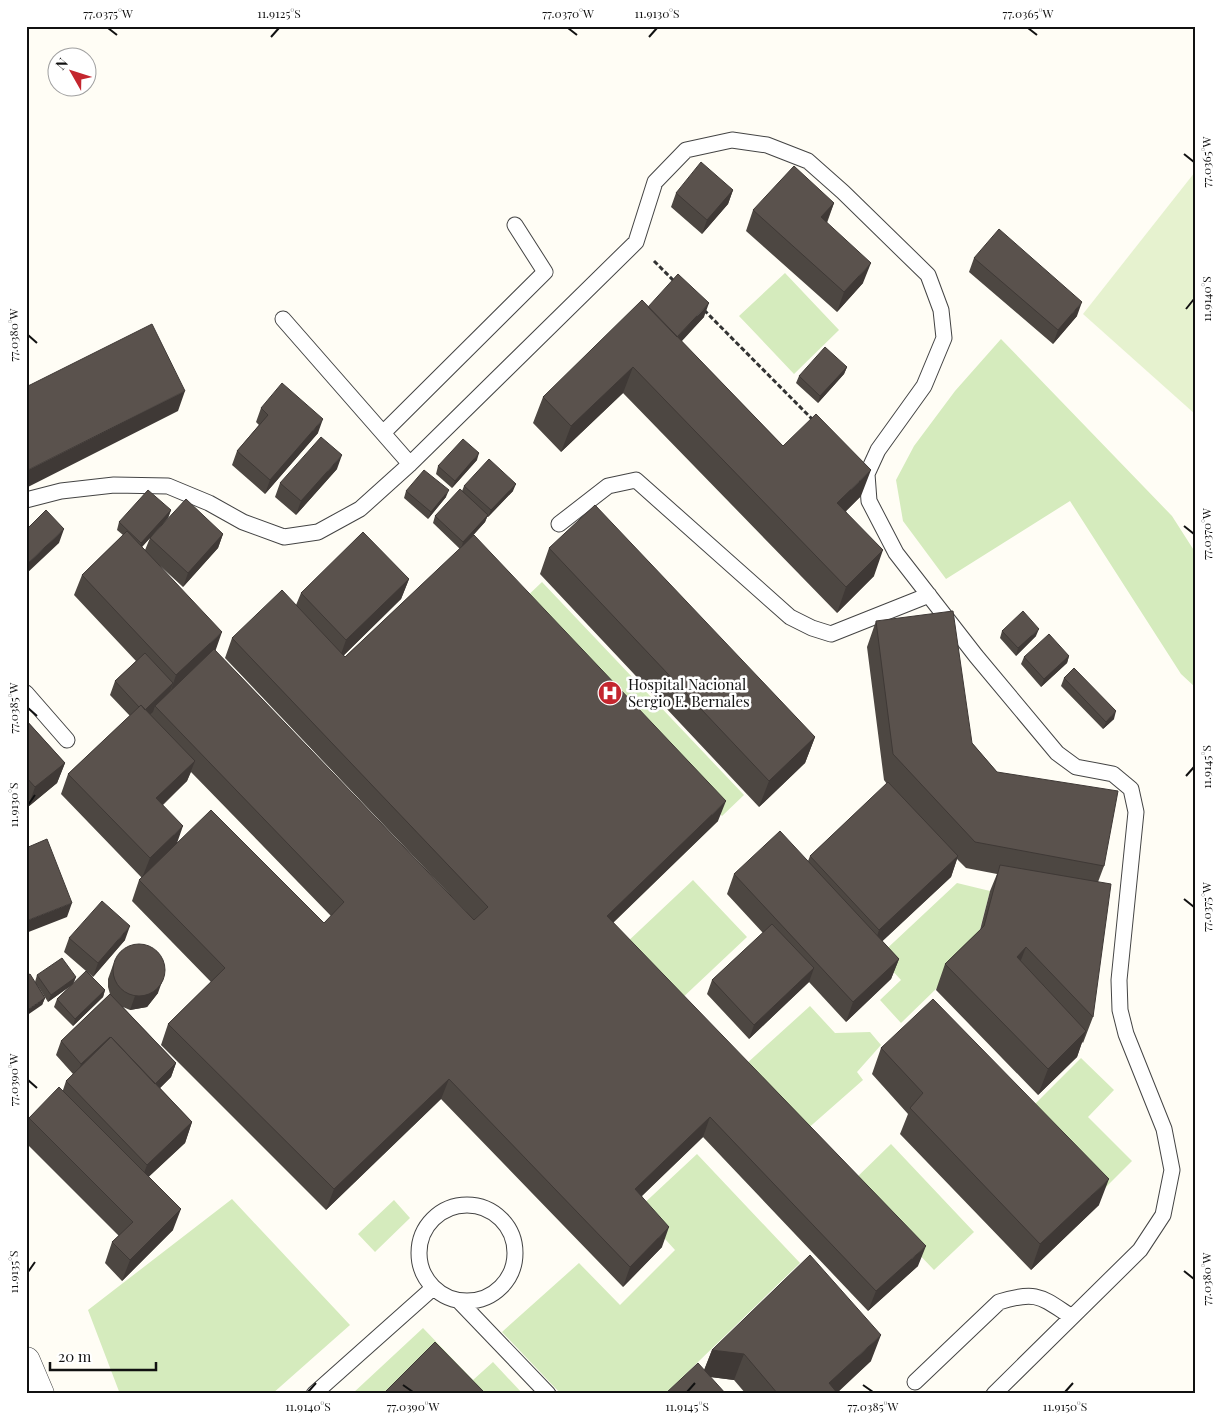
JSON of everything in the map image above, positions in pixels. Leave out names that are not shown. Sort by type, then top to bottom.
[{"type":"street","points":[[26,1361],[40,1394]]},
{"type":"lane","points":[[26,500],[61,491],[114,485],[168,486],[209,503],[243,522],[284,537],[318,532],[360,509],[410,464],[636,242],[655,182],[686,150],[732,140],[767,145],[808,161],[842,192],[928,275],[941,310],[944,338],[924,386],[878,450],[867,474],[870,501],[896,553],[976,656],[1057,753],[1076,766],[1112,774],[1131,789],[1136,812],[1120,980],[1120,1010],[1126,1034],[1164,1129],[1172,1170],[1163,1215],[1140,1250],[994,1394]]},
{"type":"lane","points":[[383,433],[545,272],[515,225]]},
{"type":"lane","points":[[283,319],[410,464]]},
{"type":"lane","points":[[559,524],[608,486],[636,480],[790,617],[812,628],[830,634],[929,595]]},
{"type":"lane","points":[[26,693],[67,740]]},
{"type":"lane","points":[[465,1205],[481,1207],[495,1214],[507,1225],[514,1240],[515,1256],[513,1271],[504,1285],[492,1295],[476,1301],[460,1302],[445,1297],[433,1288],[424,1275],[420,1260],[420,1244],[425,1230],[435,1217],[449,1208],[465,1205]]},
{"type":"lane","points":[[314,1394],[433,1288]]},
{"type":"lane","points":[[915,1382],[998,1302],[1014,1297],[1029,1296],[1042,1298],[1072,1317]]},
{"type":"lane","points":[[460,1302],[548,1394]]},
{"type":"path","points":[[636,242],[678,284]]},
{"type":"path","points":[[699,306],[818,425]]},
{"type":"green space","points":[[1195,172],[1195,414],[1083,314]]},
{"type":"green space","points":[[785,273],[839,330],[794,374],[739,316]]},
{"type":"green space","points":[[1001,339],[1172,516],[1195,552],[1195,687],[1181,674],[1070,501],[946,579],[903,521],[896,480],[914,446],[955,391]]},
{"type":"green space","points":[[542,582],[744,795],[722,816],[520,603]]},
{"type":"green space","points":[[693,880],[747,937],[678,1002],[624,945]]},
{"type":"green space","points":[[957,883],[990,891],[974,952],[901,1023],[880,1000],[901,980],[879,956]]},
{"type":"green space","points":[[810,1006],[835,1033],[870,1032],[881,1045],[857,1072],[863,1080],[805,1131],[745,1065]]},
{"type":"green space","points":[[1081,1058],[1114,1090],[1088,1117],[1132,1161],[1098,1195],[1021,1118]]},
{"type":"green space","points":[[891,1144],[974,1232],[934,1270],[851,1183]]},
{"type":"green space","points":[[697,1154],[800,1263],[665,1394],[561,1394],[502,1332],[579,1263],[620,1305],[675,1250],[638,1209]]},
{"type":"green space","points":[[232,1199],[350,1325],[272,1394],[120,1394],[88,1310]]},
{"type":"green space","points":[[394,1200],[410,1218],[375,1252],[358,1234]]},
{"type":"green space","points":[[423,1328],[473,1380],[493,1362],[523,1394],[352,1394]]},
{"type":"building","points":[[701,162],[733,190],[707,220],[676,193]]},
{"type":"building","points":[[794,166],[834,203],[821,217],[871,263],[844,292],[753,210]]},
{"type":"building","points":[[999,229],[1082,302],[1058,330],[974,258]]},
{"type":"building","points":[[678,274],[709,303],[677,337],[648,307]]},
{"type":"building","points":[[642,300],[783,446],[816,414],[871,470],[837,503],[883,550],[846,587],[633,367],[571,426],[543,397]]},
{"type":"building","points":[[152,324],[185,391],[26,471],[26,387]]},
{"type":"building","points":[[825,347],[847,367],[820,396],[799,376]]},
{"type":"building","points":[[282,383],[323,419],[270,480],[237,451],[268,415],[261,408]]},
{"type":"building","points":[[321,437],[342,455],[301,501],[280,483]]},
{"type":"building","points":[[463,439],[479,453],[455,481],[438,466]]},
{"type":"building","points":[[489,459],[516,484],[491,510],[464,486]]},
{"type":"building","points":[[424,470],[449,490],[431,512],[406,491]]},
{"type":"building","points":[[460,489],[488,515],[463,542],[435,516]]},
{"type":"building","points":[[148,490],[171,510],[141,543],[119,522]]},
{"type":"building","points":[[186,499],[223,534],[188,573],[150,538]]},
{"type":"building","points":[[595,505],[815,737],[769,781],[549,548]]},
{"type":"building","points":[[46,510],[64,529],[26,565],[26,530]]},
{"type":"building","points":[[127,531],[222,632],[176,675],[82,575]]},
{"type":"building","points":[[363,532],[409,579],[346,640],[301,593]]},
{"type":"building","points":[[474,535],[726,801],[607,916],[926,1246],[876,1291],[710,1117],[635,1189],[669,1227],[630,1267],[449,1079],[334,1189],[168,1024],[225,968],[139,880],[211,810],[324,923],[344,902],[155,706],[214,649],[474,920],[488,907],[232,638],[282,590],[345,657]]},
{"type":"building","points":[[953,611],[972,743],[997,772],[1118,791],[1104,866],[975,842],[893,754],[876,621]]},
{"type":"building","points":[[1023,611],[1039,629],[1018,648],[1002,631]]},
{"type":"building","points":[[1049,634],[1069,656],[1044,679],[1024,657]]},
{"type":"building","points":[[145,653],[173,683],[145,710],[141,705],[139,707],[115,681]]},
{"type":"building","points":[[1074,668],[1116,711],[1106,722],[1064,678]]},
{"type":"building","points":[[141,705],[195,761],[156,798],[183,826],[150,858],[68,774]]},
{"type":"building","points":[[26,720],[65,763],[35,787],[26,777]]},
{"type":"building","points":[[888,782],[958,856],[879,930],[810,856]]},
{"type":"building","points":[[780,831],[899,959],[853,1002],[734,874]]},
{"type":"building","points":[[47,839],[72,903],[26,921],[26,848]]},
{"type":"building","points":[[1000,865],[1111,884],[1093,1017],[1026,947],[1017,957],[1086,1031],[1048,1069],[945,964],[984,926]]},
{"type":"building","points":[[102,901],[130,926],[98,963],[69,938]]},
{"type":"building","points":[[772,924],[814,968],[754,1025],[712,980]]},
{"type":"building","points":[[139,944],[153,948],[161,956],[165,970],[161,984],[153,992],[139,996],[125,992],[117,984],[113,970],[117,956],[125,948]]},
{"type":"building","points":[[62,958],[76,977],[51,995],[37,975]]},
{"type":"building","points":[[86,971],[105,990],[75,1019],[57,999]]},
{"type":"building","points":[[30,974],[45,998],[26,1011],[26,976]]},
{"type":"building","points":[[110,994],[176,1063],[155,1084],[111,1037],[81,1064],[61,1041]]},
{"type":"building","points":[[933,999],[1109,1179],[1040,1244],[910,1108],[923,1093],[881,1048]]},
{"type":"building","points":[[111,1037],[192,1122],[147,1165],[66,1081]]},
{"type":"building","points":[[59,1087],[181,1209],[130,1260],[112,1242],[133,1222],[29,1118]]},
{"type":"building","points":[[810,1255],[881,1335],[829,1383],[838,1394],[778,1394],[744,1354],[712,1350]]},
{"type":"building","points":[[435,1342],[484,1392],[483,1394],[383,1394]]},
{"type":"building","points":[[698,1363],[726,1394],[665,1394]]},
{"type":"place","name":"Hospital Nacional Sergio E. Bernales","points":[[610,693]]}]
